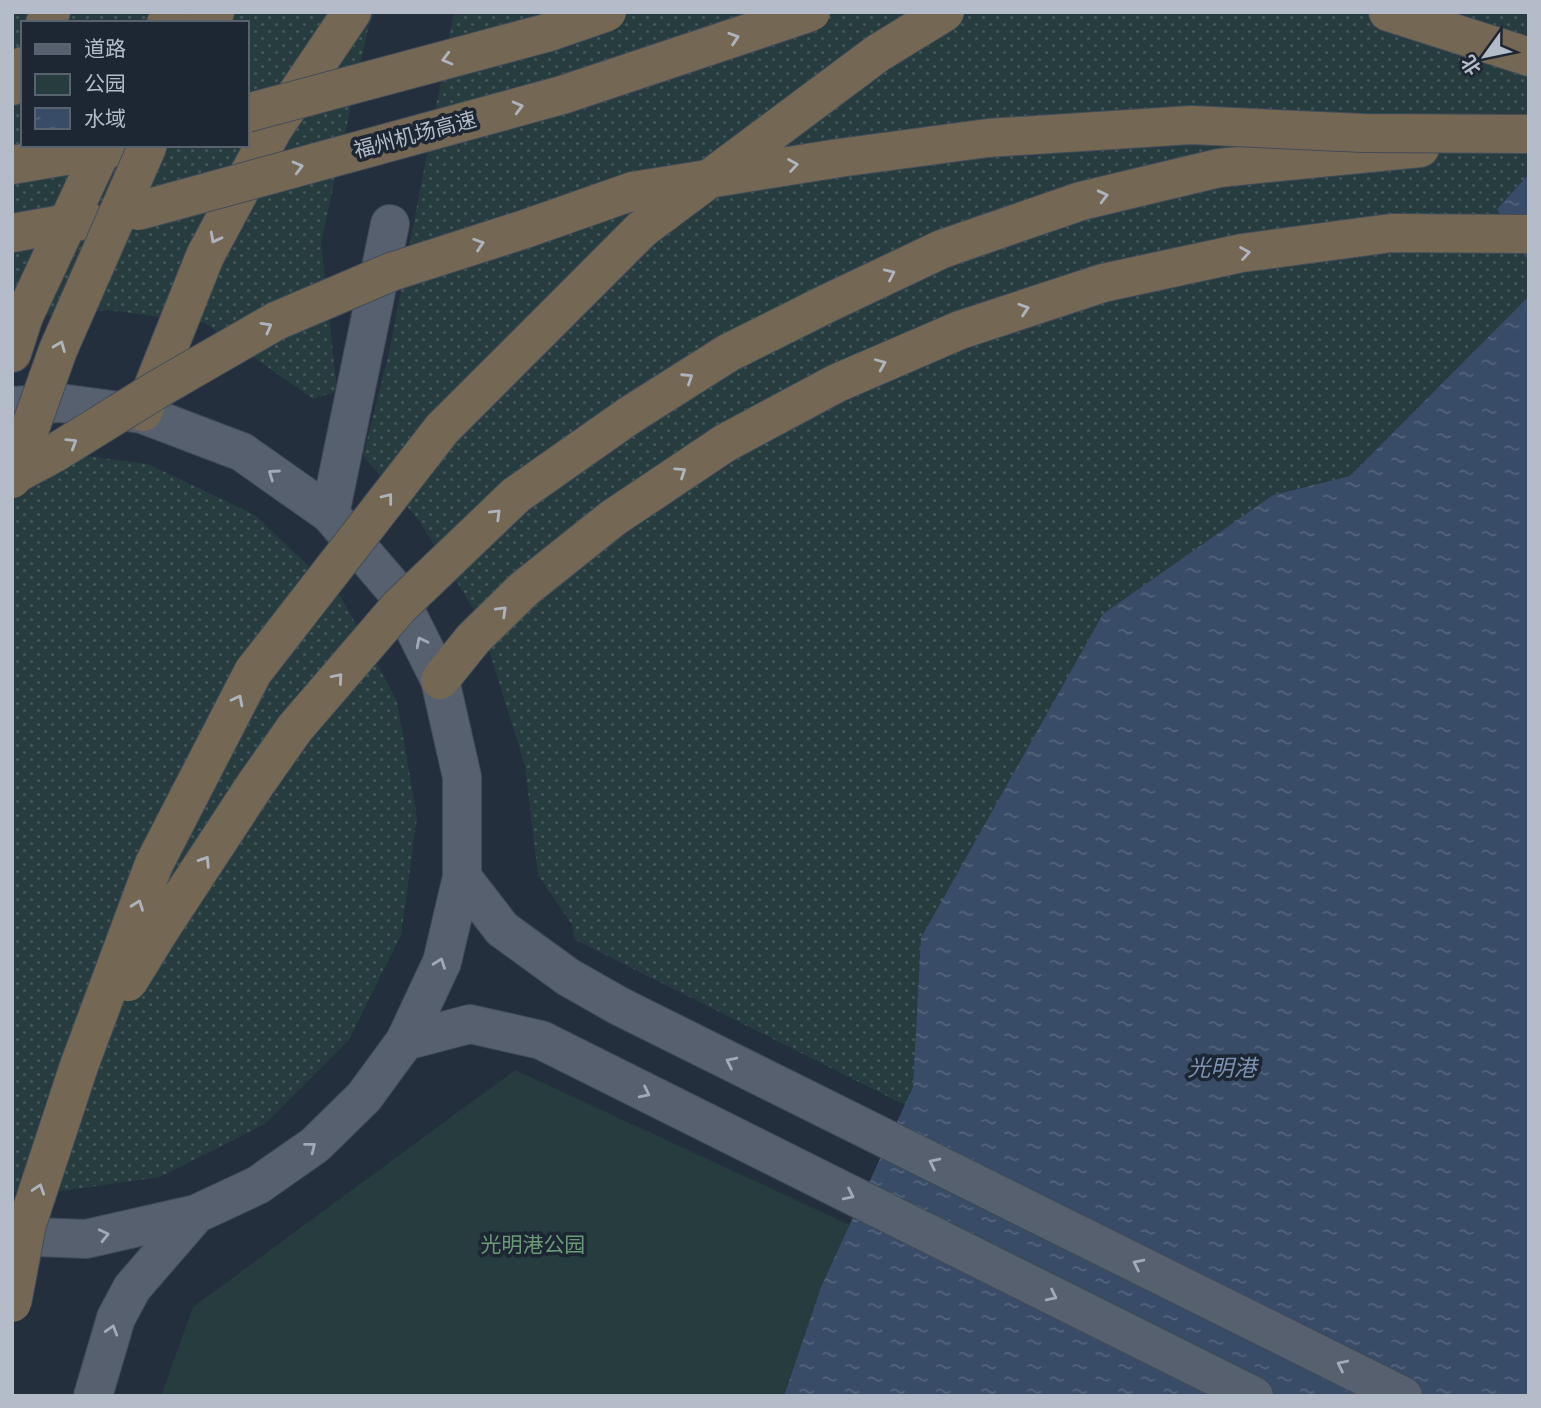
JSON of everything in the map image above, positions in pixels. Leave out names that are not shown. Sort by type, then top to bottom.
[{"type":"highway","points":[[142,414],[205,256],[273,129],[352,12]]},
{"type":"highway","points":[[248,113],[546,33],[607,12]]},
{"type":"highway","name":"福州机场高速","points":[[12,233],[138,211],[562,95],[811,12]]},
{"type":"highway","points":[[12,1303],[27,1224],[79,1066],[153,864],[253,672],[442,429],[642,229],[878,53],[945,12]]},
{"type":"highway","points":[[1388,12],[1529,57]]},
{"type":"highway","points":[[12,86],[21,70]]},
{"type":"highway","points":[[12,478],[276,321],[391,272],[633,191],[839,158],[988,138],[1191,125],[1364,133],[1529,134]]},
{"type":"highway","points":[[79,1066],[159,930],[255,785],[296,729],[398,607],[516,495],[630,415],[728,353],[942,249],[1081,201],[1220,168],[1400,149],[1529,145]]},
{"type":"highway","points":[[12,353],[24,316],[103,147]]},
{"type":"highway","points":[[12,165],[114,147]]},
{"type":"highway","points":[[12,478],[58,350],[147,147]]},
{"type":"highway","points":[[440,680],[473,639],[524,589],[624,510],[736,437],[837,383],[960,330],[1103,283],[1242,253],[1391,233],[1529,222]]},
{"type":"highway","points":[[1391,233],[1529,234]]},
{"type":"main road","points":[[330,514],[390,224]]},
{"type":"main road","points":[[12,406],[60,403],[142,414],[242,452],[330,514],[395,590],[440,680],[462,777],[462,877],[442,962],[405,1041],[364,1097],[315,1145],[258,1185],[196,1214],[86,1239],[12,1236]]},
{"type":"main road","points":[[462,877],[502,929],[568,976],[619,1006],[1403,1396]]},
{"type":"main road","points":[[405,1041],[470,1024],[541,1040],[1254,1396]]},
{"type":"main road","points":[[93,1396],[116,1318],[132,1288],[196,1214]]},
{"type":"green space","points":[[12,12],[375,12],[368,29],[321,242],[337,391],[313,399],[205,323],[108,310],[12,319]]},
{"type":"green space","points":[[454,12],[1529,12],[1529,174],[1497,209],[1529,263],[1529,296],[1350,476],[1273,495],[913,1087],[905,1105],[574,939],[573,926],[538,875],[525,766],[479,618],[418,519],[363,456],[389,353]]},
{"type":"green space","points":[[31,449],[148,464],[255,515],[341,597],[397,701],[417,818],[401,935],[348,1041],[265,1124],[160,1177],[33,1195],[12,1191],[12,453]]},
{"type":"green space","name":"光明港公园","points":[[515,1070],[850,1225],[821,1287],[784,1396],[161,1396],[193,1307]]},
{"type":"water","points":[[1529,174],[1529,263],[1497,209]]},
{"type":"water","name":"光明港","points":[[1529,296],[1529,1396],[784,1396],[821,1287],[913,1087],[921,938],[1103,614],[1273,495],[1350,476]]}]
